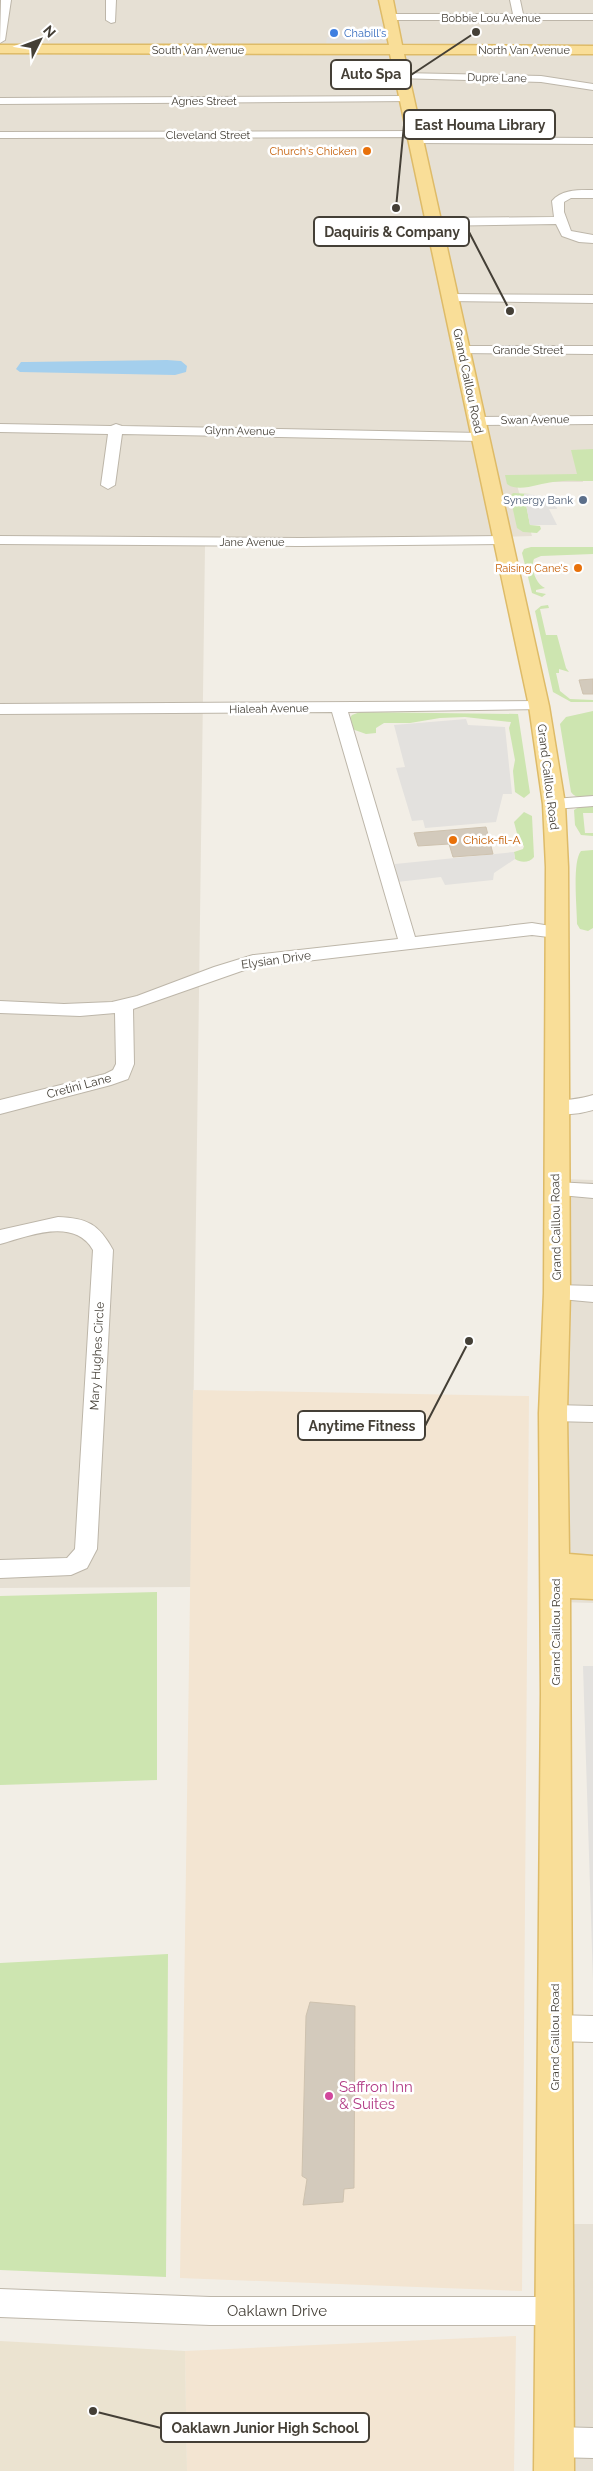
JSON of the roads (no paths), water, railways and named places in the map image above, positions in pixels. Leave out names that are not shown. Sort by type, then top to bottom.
[{"type":"main road","name":"Grand Caillou Road","points":[[386,0],[395,49],[463,350],[539,706],[554,804],[557,863],[557,1293],[553,1413],[556,1576],[554,2471]]},
{"type":"main road","name":"South Van Avenue","points":[[0,49],[395,49]]},
{"type":"main road","name":"North Van Avenue","points":[[395,49],[593,50]]},
{"type":"main road","points":[[556,1576],[593,1568]]},
{"type":"main road","points":[[556,1576],[593,1586]]},
{"type":"street","points":[[0,40],[6,0]]},
{"type":"street","points":[[110,20],[111,0]]},
{"type":"street","points":[[515,0],[519,18]]},
{"type":"street","name":"Bobbie Lou Avenue","points":[[389,17],[593,17]]},
{"type":"street","name":"Dupre Lane","points":[[401,76],[541,79],[593,87]]},
{"type":"street","name":"Agnes Street","points":[[0,101],[407,99]]},
{"type":"street","name":"Cleveland Street","points":[[0,135],[416,137],[593,141]]},
{"type":"street","points":[[593,194],[573,194],[558,201],[560,216],[566,233],[578,238],[593,239]]},
{"type":"street","points":[[432,217],[560,216]]},
{"type":"street","points":[[450,298],[593,299]]},
{"type":"street","name":"Grande Street","points":[[463,350],[593,350]]},
{"type":"street","name":"Swan Avenue","points":[[479,429],[593,420]]},
{"type":"street","name":"Glynn Avenue","points":[[0,428],[479,429]]},
{"type":"street","points":[[108,485],[116,428]]},
{"type":"street","name":"Jane Avenue","points":[[0,540],[291,542],[504,540]]},
{"type":"street","name":"Hialeah Avenue","points":[[0,709],[539,706]]},
{"type":"street","points":[[339,708],[408,943]]},
{"type":"street","points":[[554,804],[593,801]]},
{"type":"street","name":"Elysian Drive","points":[[0,1007],[95,1008],[124,1006],[141,1002],[239,964],[532,929],[557,932]]},
{"type":"street","name":"Cretini Lane","points":[[0,1107],[111,1079],[121,1074],[125,1064],[124,1006]]},
{"type":"street","points":[[556,1108],[586,1106],[593,1102]]},
{"type":"street","points":[[556,1189],[593,1191]]},
{"type":"street","name":"Mary Hughes Circle","points":[[0,1237],[60,1223],[76,1226],[92,1234],[103,1250],[86,1549],[83,1560],[76,1565],[67,1567],[0,1569]]},
{"type":"street","points":[[557,1293],[593,1294]]},
{"type":"street","points":[[553,1413],[593,1414]]},
{"type":"street","points":[[555,2028],[593,2029]]},
{"type":"street","name":"Oaklawn Drive","points":[[0,2302],[210,2311],[555,2311]]},
{"type":"street","points":[[554,2442],[593,2444]]},
{"type":"water","points":[[181,361],[187,366],[186,372],[175,375],[20,372],[16,369],[21,362]]},
{"type":"place","name":"Auto Spa","points":[[476,32]]},
{"type":"place","name":"Chabill's","points":[[334,33]]},
{"type":"place","name":"Church's Chicken","points":[[367,151]]},
{"type":"place","name":"East Houma Library","points":[[396,208]]},
{"type":"place","name":"Daquiris & Company","points":[[510,311]]},
{"type":"place","name":"Synergy Bank","points":[[583,500]]},
{"type":"place","name":"Raising Cane's","points":[[578,568]]},
{"type":"place","name":"Chick-fil-A","points":[[453,840]]},
{"type":"place","name":"Anytime Fitness","points":[[469,1341]]},
{"type":"place","name":"Saffron Inn & Suites","points":[[329,2096]]},
{"type":"place","name":"Oaklawn Junior High School","points":[[93,2411]]}]
